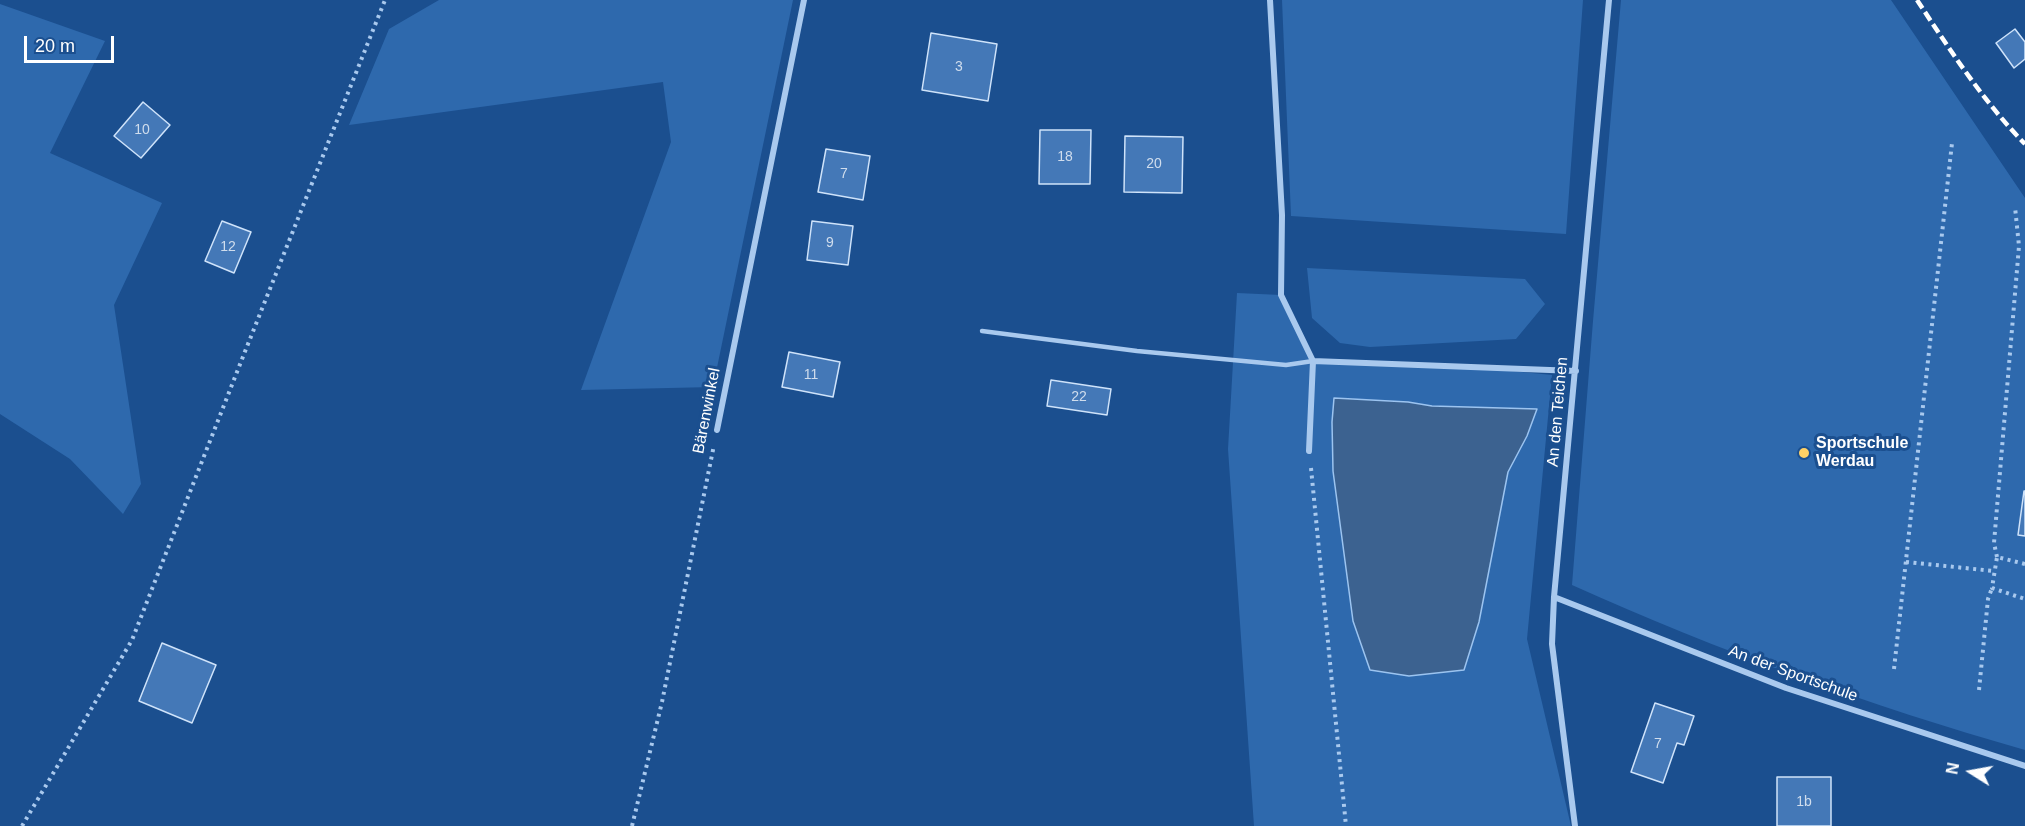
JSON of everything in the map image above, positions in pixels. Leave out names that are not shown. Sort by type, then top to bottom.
[{"type":"street","name":"Bärenwinkel","points":[[717,430],[804,0]]},
{"type":"street","points":[[1270,0],[1282,215],[1281,295],[1313,361],[1309,451]]},
{"type":"street","name":"An den Teichen","points":[[1575,826],[1552,644],[1554,597],[1609,0]]},
{"type":"street","points":[[1313,361],[1576,370]]},
{"type":"street","name":"An der Sportschule","points":[[1554,597],[1786,688],[2025,766]]},
{"type":"lane","points":[[982,331],[1137,351],[1286,365],[1313,361]]},
{"type":"path","points":[[22,826],[132,640],[385,0]]},
{"type":"path","points":[[1894,669],[1952,143]]},
{"type":"path","points":[[1979,690],[1988,599],[1992,588],[1996,557],[1994,543],[2019,246],[2015,207]]},
{"type":"path","name":"Bärenwinkel","points":[[632,826],[662,702],[717,430]]},
{"type":"path","points":[[1309,451],[1346,826]]},
{"type":"path","points":[[1996,557],[2025,564]]},
{"type":"path","points":[[1906,562],[1994,571]]},
{"type":"path","points":[[1992,588],[2025,599]]},
{"type":"shaded area","points":[[439,0],[793,0],[713,387],[581,390],[671,142],[663,82],[349,125],[389,29]]},
{"type":"shaded area","points":[[1282,0],[1583,0],[1566,234],[1291,216]]},
{"type":"shaded area","name":"Sportschule Werdau","points":[[1621,0],[1891,0],[2025,198],[2025,750],[1910,715],[1796,676],[1739,655],[1572,585]]},
{"type":"shaded area","points":[[0,4],[105,41],[50,153],[162,203],[114,305],[141,484],[123,514],[70,459],[0,414]]},
{"type":"shaded area","points":[[1307,268],[1525,279],[1545,304],[1516,339],[1370,347],[1340,343],[1312,318]]},
{"type":"shaded area","points":[[1237,293],[1281,295],[1314,361],[1460,366],[1552,375],[1527,639],[1571,826],[1254,826],[1228,449]],"holes":[[[1335,398],[1408,402],[1432,406],[1537,410],[1527,436],[1508,472],[1479,622],[1464,670],[1333,471],[1332,422]]]},
{"type":"shaded area","points":[[1334,398],[1408,402],[1432,406],[1537,409],[1527,436],[1508,472],[1479,622],[1464,670],[1409,676],[1370,670],[1353,621],[1333,471]]},
{"type":"building","points":[[2015,29],[2025,42],[2025,59],[2014,68],[1996,43]]},
{"type":"building","points":[[931,33],[997,44],[988,101],[922,90]]},
{"type":"building","points":[[143,102],[170,125],[141,158],[114,136]]},
{"type":"building","points":[[1040,130],[1091,130],[1090,184],[1039,184]]},
{"type":"building","points":[[1125,136],[1183,137],[1182,193],[1124,192]]},
{"type":"building","points":[[826,149],[870,156],[863,200],[818,192]]},
{"type":"building","points":[[222,221],[251,232],[234,273],[205,261]]},
{"type":"building","points":[[812,221],[853,226],[848,265],[807,260]]},
{"type":"building","points":[[789,352],[840,362],[833,397],[782,387]]},
{"type":"building","points":[[1051,380],[1111,389],[1107,415],[1047,406]]},
{"type":"building","points":[[2025,491],[2025,536],[2018,535]]},
{"type":"building","points":[[162,643],[216,665],[192,723],[139,701]]},
{"type":"building","points":[[1655,703],[1694,716],[1684,745],[1677,743],[1663,783],[1631,772]]},
{"type":"building","points":[[1777,777],[1831,777],[1831,826],[1777,826]]},
{"type":"railway","points":[[1917,0],[1981,93],[2025,144]]},
{"type":"place","name":"Sportschule Werdau","points":[[1804,453]]}]
